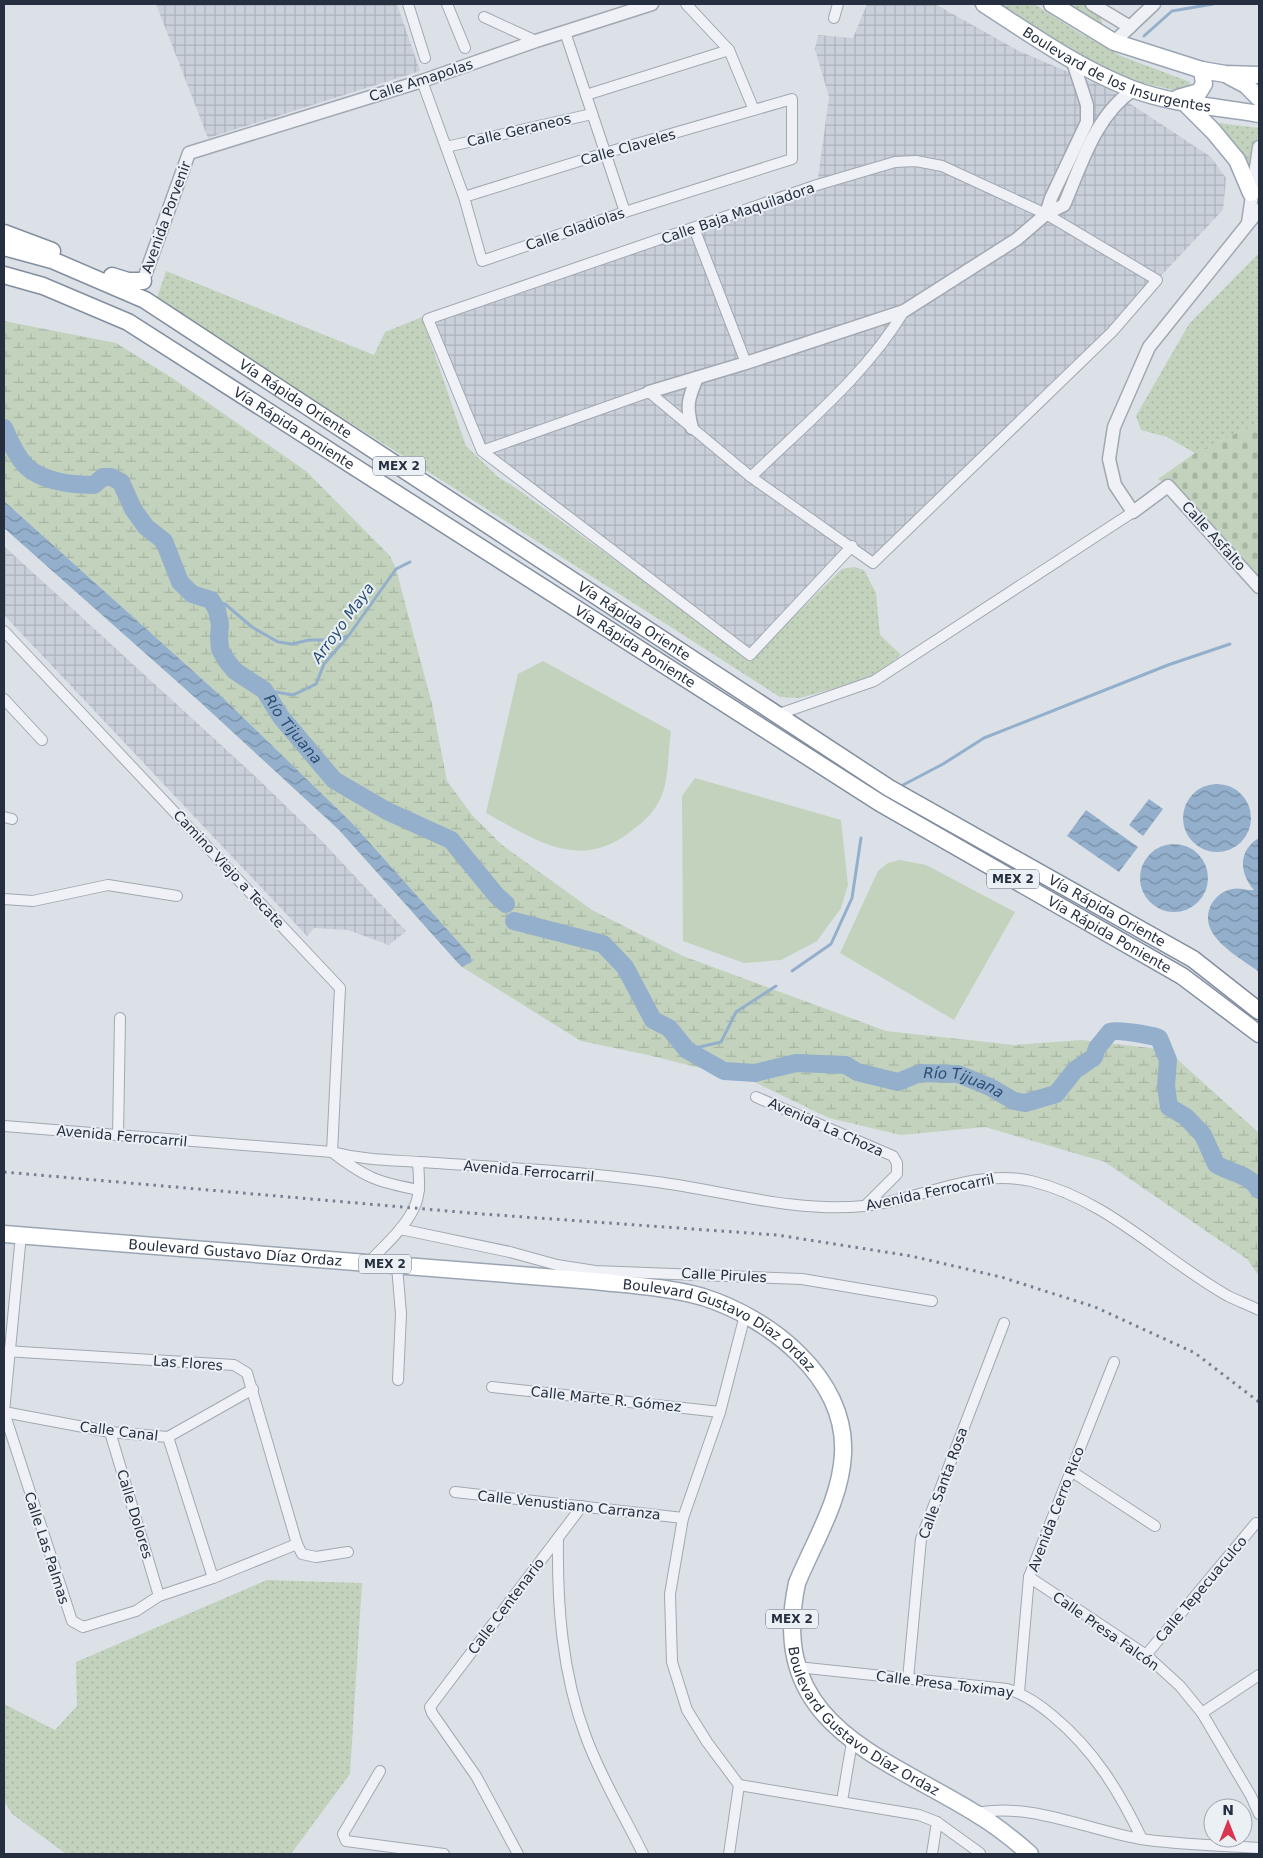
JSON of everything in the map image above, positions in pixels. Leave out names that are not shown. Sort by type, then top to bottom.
[{"type":"main road","name":"Boulevard de los Insurgentes","points":[[984,4],[1073,62],[1134,90],[1177,101],[1259,114]]},
{"type":"main road","name":"Boulevard de los Insurgentes","points":[[1052,4],[1114,42],[1202,70],[1225,74],[1259,75]]},
{"type":"main road","points":[[1202,70],[1204,84],[1199,92],[1177,101],[1213,131],[1238,160],[1251,194]]},
{"type":"main road","points":[[1225,74],[1246,85],[1259,98]]},
{"type":"main road","points":[[4,233],[120,280],[135,282],[143,280]]},
{"type":"main road","name":"Vía Rápida Oriente","points":[[4,248],[52,260],[145,300],[779,714],[889,788],[1192,959],[1259,1011]]},
{"type":"main road","name":"Vía Rápida Poniente","points":[[4,275],[43,286],[128,322],[880,803],[1182,976],[1259,1034]]},
{"type":"main road","name":"Boulevard Gustavo Díaz Ordaz","points":[[4,1234],[369,1262],[397,1266],[594,1276],[681,1292],[719,1303],[745,1315],[782,1340],[809,1366],[828,1394],[841,1425],[843,1454],[838,1482],[797,1583],[794,1597],[792,1627],[797,1667],[802,1681],[819,1708],[852,1742],[869,1754],[976,1813],[1030,1854]]},
{"type":"street","points":[[408,4],[425,58]]},
{"type":"street","points":[[447,4],[465,48]]},
{"type":"street","name":"Calle Amapolas","points":[[189,153],[422,81],[536,41],[652,4]]},
{"type":"street","points":[[686,4],[729,50],[754,110]]},
{"type":"street","points":[[834,18],[838,4]]},
{"type":"street","points":[[1092,4],[1130,27]]},
{"type":"street","points":[[1114,42],[1154,4]]},
{"type":"street","points":[[484,17],[536,41]]},
{"type":"street","points":[[565,32],[625,212]]},
{"type":"street","points":[[586,95],[729,50]]},
{"type":"street","points":[[1046,214],[1051,198],[1087,122],[1087,105],[1073,62]]},
{"type":"street","name":"Calle Gladiolas","points":[[422,81],[464,198],[482,261],[625,212],[792,159],[792,99]]},
{"type":"street","points":[[482,451],[649,392],[746,363],[904,311],[1016,239],[1046,214],[1064,205],[1096,132],[1111,108],[1134,90]]},
{"type":"street","name":"Calle Claveles","points":[[464,198],[605,152],[792,99]]},
{"type":"street","name":"Calle Geraneos","points":[[446,147],[592,114]]},
{"type":"street","points":[[1248,223],[1259,147]]},
{"type":"street","name":"Avenida Porvenir","points":[[143,280],[189,153]]},
{"type":"street","name":"Calle Baja Maquiladora","points":[[482,451],[428,320],[817,185],[895,162],[916,160],[942,166],[1046,214],[1157,280],[1112,332],[873,562],[751,477],[649,392]]},
{"type":"street","points":[[779,714],[874,681],[1133,512],[1115,486],[1108,459],[1114,427],[1149,347],[1259,210]]},
{"type":"street","points":[[694,228],[746,363]]},
{"type":"street","points":[[751,477],[848,381],[891,333],[904,311]]},
{"type":"street","points":[[692,428],[687,409],[689,397],[697,378]]},
{"type":"street","points":[[482,451],[750,655],[852,546]]},
{"type":"street","name":"Calle Asfalto","points":[[1133,512],[1168,486],[1259,587]]},
{"type":"street","name":"Camino Viejo a Tecate","points":[[4,631],[340,988],[332,1152]]},
{"type":"street","points":[[4,699],[42,740]]},
{"type":"street","points":[[4,898],[33,901],[108,885],[177,896]]},
{"type":"street","points":[[118,1136],[120,1018]]},
{"type":"street","name":"Avenida La Choza","points":[[756,1097],[892,1156],[897,1163],[897,1174],[865,1206]]},
{"type":"street","name":"Avenida Ferrocarril","points":[[4,1126],[332,1152],[364,1160],[418,1162],[656,1182],[783,1204],[865,1206],[982,1178],[1012,1178],[1045,1185],[1108,1213],[1228,1296],[1259,1310]]},
{"type":"street","points":[[332,1152],[358,1172],[376,1181],[419,1190]]},
{"type":"street","points":[[369,1262],[400,1229],[414,1208],[419,1190],[418,1162]]},
{"type":"street","name":"Calle Pirules","points":[[400,1229],[510,1252],[594,1276],[802,1279],[932,1300]]},
{"type":"street","name":"Calle Las Palmas","points":[[21,1235],[7,1351],[4,1412],[72,1621],[83,1627],[136,1612],[146,1607],[159,1596],[213,1578],[297,1544]]},
{"type":"street","points":[[397,1266],[401,1314],[398,1380]]},
{"type":"street","points":[[729,1854],[739,1786],[707,1742],[687,1710],[672,1662],[670,1594],[684,1518],[720,1412],[745,1315]]},
{"type":"street","name":"Calle Santa Rosa","points":[[908,1679],[921,1539],[1004,1324]]},
{"type":"street","name":"Las Flores","points":[[7,1351],[234,1365],[247,1373],[297,1544]]},
{"type":"street","name":"Avenida Cerro Rico","points":[[1019,1692],[1029,1577],[1114,1362]]},
{"type":"street","name":"Calle Marte R. Gómez","points":[[492,1387],[720,1412]]},
{"type":"street","name":"Calle Canal","points":[[4,1412],[110,1432],[168,1437],[253,1389]]},
{"type":"street","name":"Calle Dolores","points":[[110,1432],[159,1596]]},
{"type":"street","points":[[168,1437],[213,1578]]},
{"type":"street","points":[[1070,1470],[1155,1526]]},
{"type":"street","name":"Calle Venustiano Carranza","points":[[455,1492],[684,1518]]},
{"type":"street","name":"Calle Centenario","points":[[518,1854],[476,1776],[432,1713],[430,1707],[582,1506]]},
{"type":"street","name":"Calle Tepecuaculco","points":[[1146,1655],[1256,1523]]},
{"type":"street","points":[[558,1538],[560,1618],[564,1654],[585,1736],[604,1780],[643,1854]]},
{"type":"street","points":[[297,1544],[302,1554],[308,1557],[348,1552]]},
{"type":"street","name":"Calle Presa Falcón","points":[[1029,1577],[1146,1655],[1180,1686],[1202,1713],[1255,1794],[1259,1814]]},
{"type":"street","name":"Calle Presa Toximay","points":[[797,1667],[1008,1689],[1019,1692],[1066,1727],[1092,1753],[1121,1796],[1142,1839]]},
{"type":"street","points":[[1202,1713],[1259,1675]]},
{"type":"street","points":[[842,1801],[852,1742]]},
{"type":"street","points":[[380,1771],[343,1834],[346,1841],[444,1854]]},
{"type":"street","points":[[739,1786],[842,1801],[919,1815],[937,1822],[980,1853]]},
{"type":"street","points":[[976,1813],[992,1810],[1019,1811],[1142,1839],[1259,1848]]},
{"type":"street","points":[[932,1854],[937,1822]]},
{"type":"shaded area","points":[[156,4],[397,4],[420,71],[208,138]]},
{"type":"shaded area","points":[[867,4],[935,4],[1019,51],[1108,89],[1211,157],[1226,178],[1223,210],[1157,280],[873,563],[852,547],[750,655],[482,451],[428,320],[817,185],[829,97],[815,49],[818,35],[853,38]]},
{"type":"shaded area","points":[[4,546],[256,777],[320,839],[406,931],[389,945],[348,930],[314,928],[307,936],[4,615]]},
{"type":"green space","points":[[991,4],[1034,4],[1121,56],[1190,82],[1187,93],[1125,79],[1107,72]]},
{"type":"green space","points":[[1062,4],[1083,4],[1100,15],[1102,23],[1100,26]]},
{"type":"green space","points":[[1210,122],[1259,128],[1251,175]]},
{"type":"green space","points":[[1259,253],[1259,422],[1195,453],[1167,437],[1141,430],[1136,416],[1189,324]]},
{"type":"green space","points":[[166,271],[374,355],[385,332],[422,317],[466,446],[498,477],[751,659],[842,569],[854,567],[864,570],[876,593],[880,635],[901,655],[872,678],[800,698],[780,697],[446,483],[156,301]]},
{"type":"green space","points":[[4,321],[116,343],[174,379],[306,471],[390,556],[396,569],[432,704],[447,781],[472,815],[502,845],[592,910],[683,956],[886,1031],[1014,1045],[1082,1040],[1167,1050],[1259,1133],[1259,1276],[1247,1259],[1105,1162],[985,1127],[901,1135],[829,1118],[752,1081],[648,1055],[581,1041],[462,967],[472,962],[470,955],[352,823],[222,697],[4,501]]},
{"type":"green space","points":[[1259,422],[1259,587],[1168,486],[1158,479],[1195,453]]},
{"type":"green space","points":[[543,661],[671,731],[663,792],[650,815],[641,824],[611,844],[593,850],[557,847],[539,841],[486,813],[518,674]]},
{"type":"green space","points":[[695,778],[841,820],[848,885],[841,908],[817,941],[781,960],[744,963],[683,941],[682,796]]},
{"type":"green space","points":[[900,860],[926,865],[1015,912],[954,1020],[840,953],[878,871],[888,863]]},
{"type":"green space","points":[[267,1580],[362,1583],[350,1774],[291,1854],[66,1854],[12,1814],[4,1801],[4,1704],[55,1730],[77,1706],[76,1662]]},
{"type":"water","points":[[4,501],[222,697],[352,823],[470,955],[472,962],[462,967],[339,830],[200,702],[4,528]]},
{"type":"water","points":[[1217,784],[1230,787],[1241,794],[1248,805],[1251,818],[1248,831],[1241,842],[1230,849],[1217,852],[1204,849],[1193,842],[1186,831],[1183,818],[1186,805],[1193,794],[1204,787]]},
{"type":"water","points":[[1149,799],[1163,809],[1143,836],[1129,825]]},
{"type":"water","points":[[1086,810],[1138,847],[1119,872],[1067,836]]},
{"type":"water","points":[[1259,838],[1259,972],[1222,944],[1210,926],[1208,916],[1211,905],[1222,893],[1235,889],[1254,890],[1246,877],[1243,863],[1247,849]]},
{"type":"water","points":[[1174,844],[1187,847],[1198,854],[1205,865],[1208,878],[1205,891],[1198,902],[1187,909],[1174,912],[1161,909],[1150,902],[1143,891],[1140,878],[1143,865],[1150,854],[1161,847]]},
{"type":"waterway","name":"Arroyo Maya","points":[[1144,36],[1172,11],[1213,4]]},
{"type":"waterway","name":"Río Tijuana","points":[[4,428],[21,460],[35,473],[64,483],[94,485],[103,477],[111,477],[121,482],[133,509],[146,527],[164,541],[180,582],[192,594],[211,600],[217,610],[220,625],[220,649],[226,660],[235,671],[264,690],[281,717],[334,780],[387,811],[451,840],[496,895],[506,904]]},
{"type":"waterway","name":"Arroyo Maya","points":[[264,690],[293,695],[316,684],[324,664],[349,635],[396,569],[410,562]]},
{"type":"waterway","points":[[211,600],[225,604],[252,627],[278,642],[292,644],[309,640],[339,640],[346,636]]},
{"type":"waterway","points":[[903,785],[943,764],[984,738],[1168,665],[1230,644]]},
{"type":"waterway","points":[[792,971],[831,944],[852,898],[861,838]]},
{"type":"waterway","name":"Río Tijuana","points":[[514,921],[603,944],[625,967],[653,1020],[669,1028],[687,1050],[724,1071],[755,1073],[796,1063],[846,1065],[857,1072],[898,1082],[920,1073],[958,1074],[990,1087],[1014,1101],[1025,1103],[1056,1094],[1075,1070],[1094,1057],[1097,1048],[1110,1032],[1127,1032],[1159,1038],[1168,1060],[1166,1086],[1169,1107],[1186,1117],[1203,1135],[1216,1164],[1250,1180],[1259,1190]]},
{"type":"waterway","points":[[687,1050],[721,1042],[736,1012],[776,986]]},
{"type":"railway","points":[[4,1172],[482,1214],[777,1235],[911,1256],[1001,1277],[1095,1307],[1195,1353],[1259,1402]]}]
